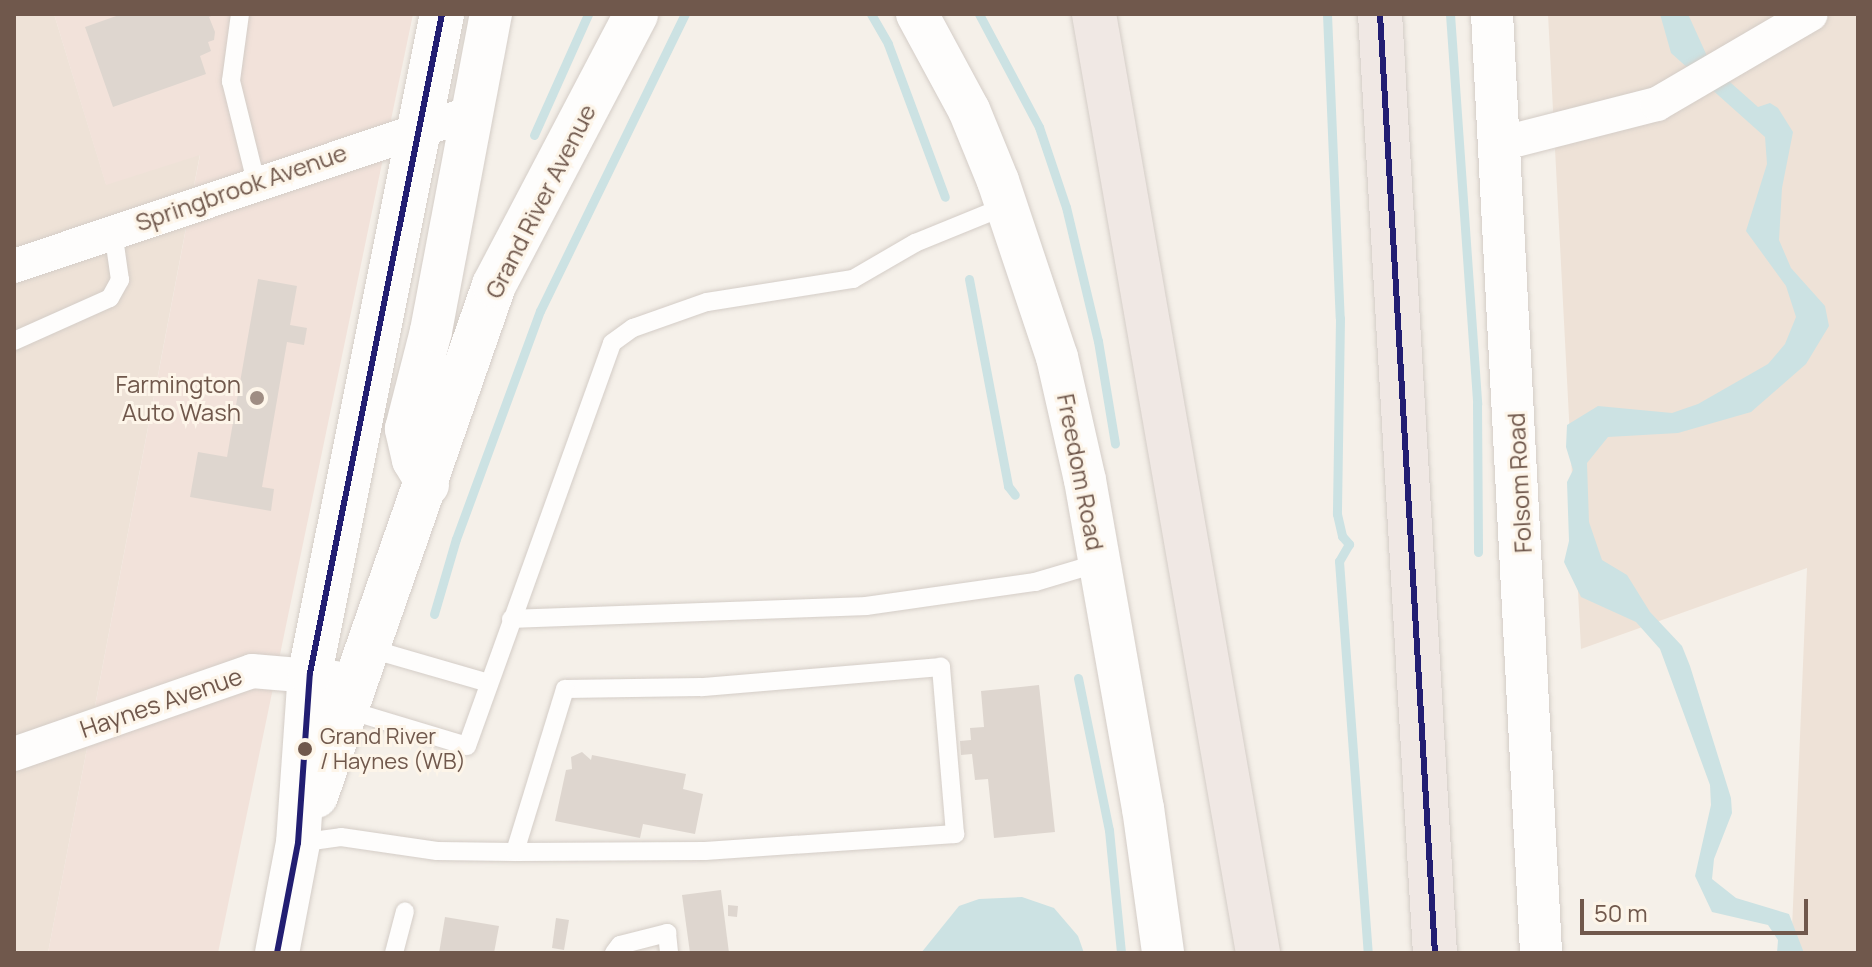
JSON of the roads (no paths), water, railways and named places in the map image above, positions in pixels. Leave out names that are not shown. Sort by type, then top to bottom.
[{"type":"highway","points":[[1094,14],[1258,953]]},
{"type":"highway","points":[[1380,14],[1435,953]]},
{"type":"main road","name":"Grand River Avenue","points":[[277,953],[298,843],[310,673],[442,14]]},
{"type":"main road","name":"Grand River Avenue","points":[[298,843],[428,485],[494,285],[636,14]]},
{"type":"street","points":[[428,485],[413,460],[406,429],[431,331],[491,14]]},
{"type":"street","name":"Freedom Road","points":[[917,14],[969,110],[1008,205],[1057,357],[1099,563],[1143,808],[1163,953]]},
{"type":"street","name":"Folsom Road","points":[[1492,14],[1541,953]]},
{"type":"street","points":[[1500,144],[1634,113],[1811,14]]},
{"type":"street","name":"Springbrook Avenue","points":[[14,266],[419,127],[470,113]]},
{"type":"street","name":"Haynes Avenue","points":[[14,754],[252,671],[310,673],[359,680]]},
{"type":"lane","points":[[240,14],[231,81],[256,182]]},
{"type":"lane","points":[[359,680],[467,746],[612,343],[633,328],[707,302],[853,279],[915,243],[1008,205]]},
{"type":"lane","points":[[14,341],[110,298],[120,280],[113,231]]},
{"type":"lane","points":[[511,619],[866,606],[1035,582],[1099,563]]},
{"type":"lane","points":[[298,843],[341,837],[437,851],[515,852],[705,851],[955,834],[941,667],[701,687],[565,689],[515,852]]},
{"type":"lane","points":[[359,680],[489,683]]},
{"type":"lane","points":[[394,953],[405,911]]},
{"type":"lane","points":[[614,953],[620,945],[667,933],[669,953]]},
{"type":"waterway","points":[[534,135],[588,14]]},
{"type":"waterway","points":[[434,614],[456,539],[540,311],[685,14]]},
{"type":"waterway","points":[[871,14],[888,44],[945,197]]},
{"type":"waterway","points":[[979,14],[1039,127],[1066,207],[1098,341],[1115,444]]},
{"type":"waterway","points":[[1327,14],[1340,318],[1337,514],[1342,536],[1349,544],[1339,561],[1368,953]]},
{"type":"waterway","points":[[1450,14],[1477,404],[1478,552]]},
{"type":"waterway","points":[[969,279],[1008,486],[1015,495]]},
{"type":"waterway","points":[[1078,678],[1109,830],[1121,953]]},
{"type":"place","name":"Farmington Auto Wash","points":[[257,398]]},
{"type":"place","name":"Grand River / Haynes (WB)","points":[[305,749]]}]
